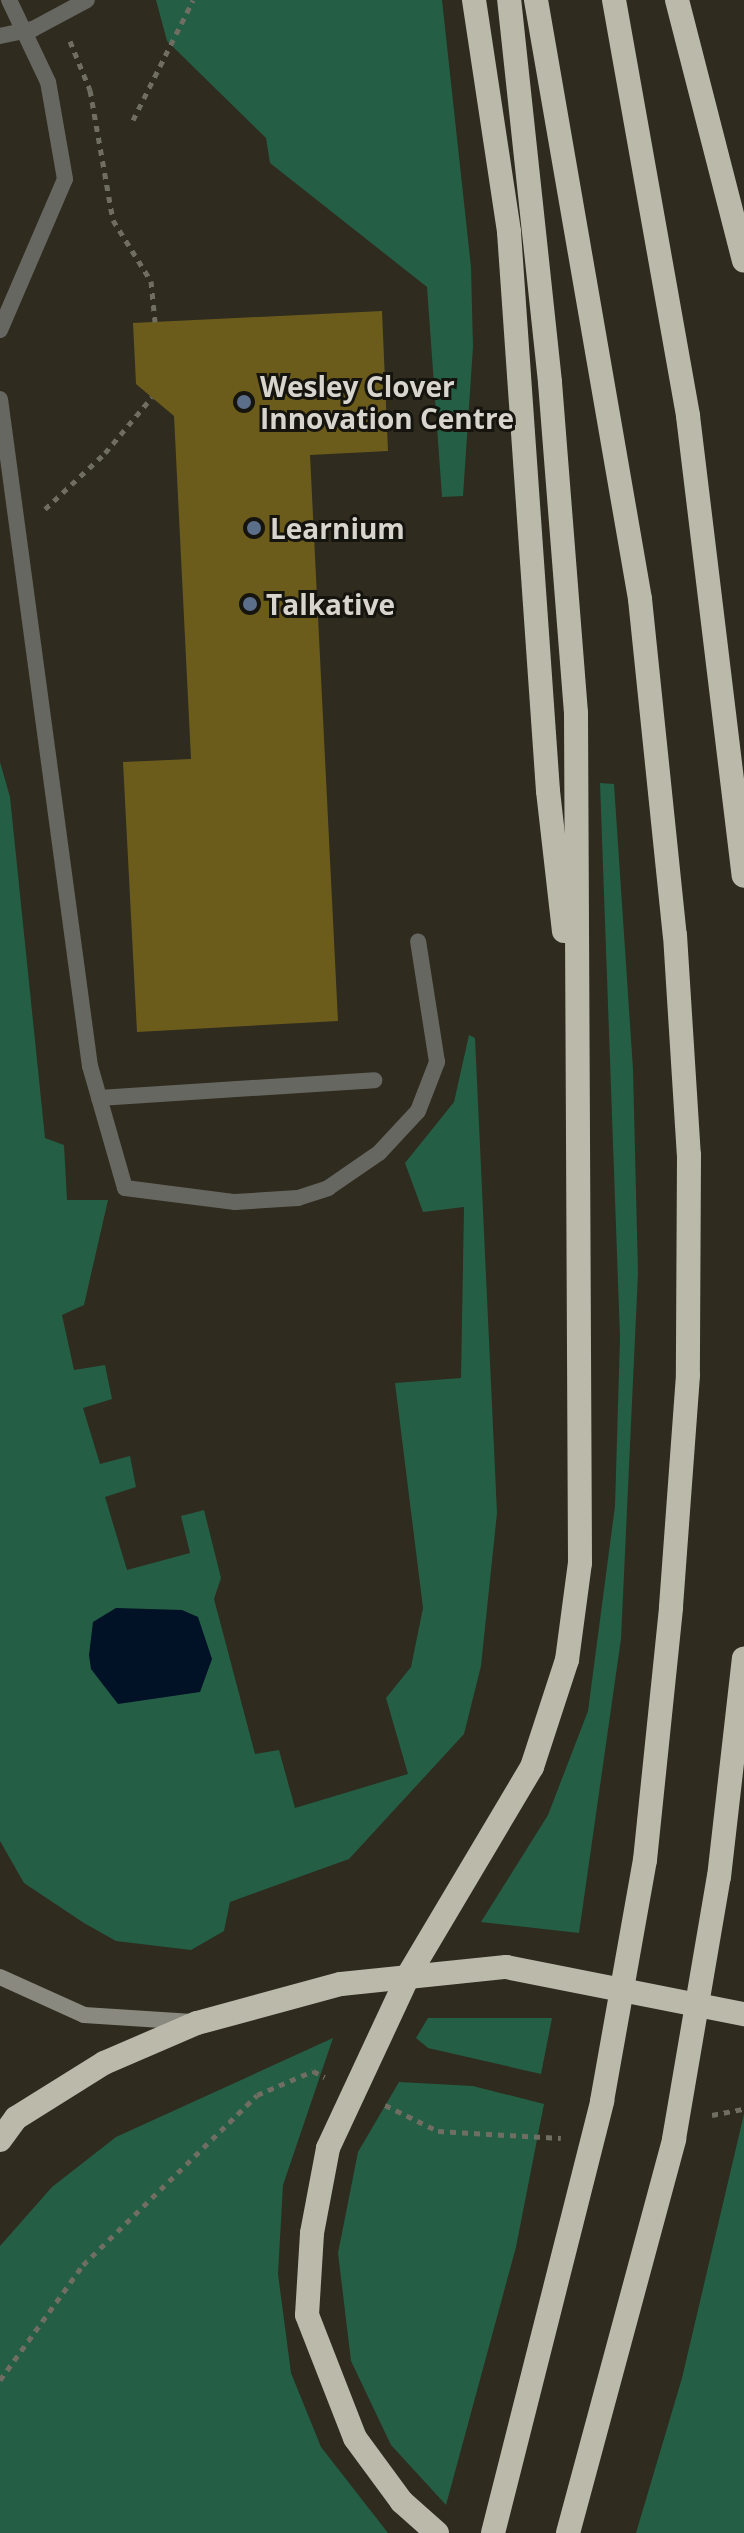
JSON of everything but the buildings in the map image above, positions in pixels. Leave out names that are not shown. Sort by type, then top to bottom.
[{"type":"highway","points":[[474,0],[509,232],[548,791],[579,1057]]},
{"type":"highway","points":[[437,2533],[402,2502],[355,2438],[307,2315],[312,2233],[328,2148],[409,1974],[532,1767],[567,1660],[580,1563],[576,713],[550,382],[509,0]]},
{"type":"highway","points":[[493,2533],[602,2101],[645,1860],[671,1607],[688,1375],[689,1171],[675,935],[640,599],[536,0]]},
{"type":"highway","points":[[614,0],[688,416],[744,876]]},
{"type":"highway","points":[[677,0],[744,261]]},
{"type":"highway","points":[[568,2533],[674,2139],[719,1877],[744,1658]]},
{"type":"highway","points":[[0,2140],[16,2118],[104,2063],[197,2023],[341,1984],[409,1974],[506,1967],[744,2014]]},
{"type":"main road","points":[[0,1977],[84,2015],[197,2023]]},
{"type":"lane","points":[[0,330],[65,179],[55,103],[26,30],[9,0]]},
{"type":"lane","points":[[0,36],[59,18],[87,0]]},
{"type":"lane","points":[[0,399],[99,1098],[125,1188],[235,1202],[298,1198],[328,1188],[379,1153],[418,1111],[430,1087],[437,1038],[418,941]]},
{"type":"lane","points":[[99,1098],[374,1080]]},
{"type":"path","points":[[133,120],[193,0]]},
{"type":"path","points":[[59,18],[90,90],[113,220],[151,281],[155,322]]},
{"type":"path","points":[[17,530],[70,489],[152,397]]},
{"type":"green space","points":[[156,0],[442,0],[471,267],[473,347],[463,496],[442,497],[427,287],[270,163],[266,138],[167,41]]},
{"type":"green space","points":[[0,762],[10,797],[45,1138],[64,1145],[67,1200],[108,1200],[84,1305],[62,1315],[74,1370],[105,1365],[112,1399],[83,1408],[100,1464],[130,1456],[136,1487],[105,1497],[127,1570],[190,1553],[181,1516],[204,1510],[221,1578],[214,1599],[255,1754],[279,1750],[295,1808],[408,1774],[386,1698],[411,1667],[423,1608],[395,1383],[461,1378],[464,1207],[423,1212],[405,1163],[454,1102],[469,1035],[475,1038],[497,1513],[481,1666],[464,1734],[349,1859],[230,1902],[224,1931],[191,1950],[116,1941],[84,1923],[24,1883],[0,1841]]},
{"type":"green space","points":[[600,783],[614,784],[633,1069],[638,1273],[621,1639],[579,1933],[481,1922],[548,1815],[588,1711],[615,1506],[620,1338]]},
{"type":"green space","points":[[428,2018],[552,2018],[541,2074],[428,2048],[416,2038]]},
{"type":"green space","points":[[333,2038],[283,2185],[278,2274],[291,2373],[321,2447],[388,2533],[0,2533],[0,2246],[52,2187],[116,2137]]},
{"type":"green space","points":[[399,2082],[473,2086],[544,2104],[516,2247],[446,2505],[391,2445],[351,2361],[338,2253],[358,2152]]},
{"type":"green space","points":[[744,2114],[744,2533],[636,2533],[682,2378]]},
{"type":"water","points":[[116,1608],[182,1610],[198,1617],[212,1659],[200,1692],[118,1704],[91,1669],[89,1655],[93,1622]]},
{"type":"place","name":"Wesley Clover Innovation Centre","points":[[244,402]]},
{"type":"place","name":"Learnium","points":[[254,528]]},
{"type":"place","name":"Talkative","points":[[250,604]]}]
